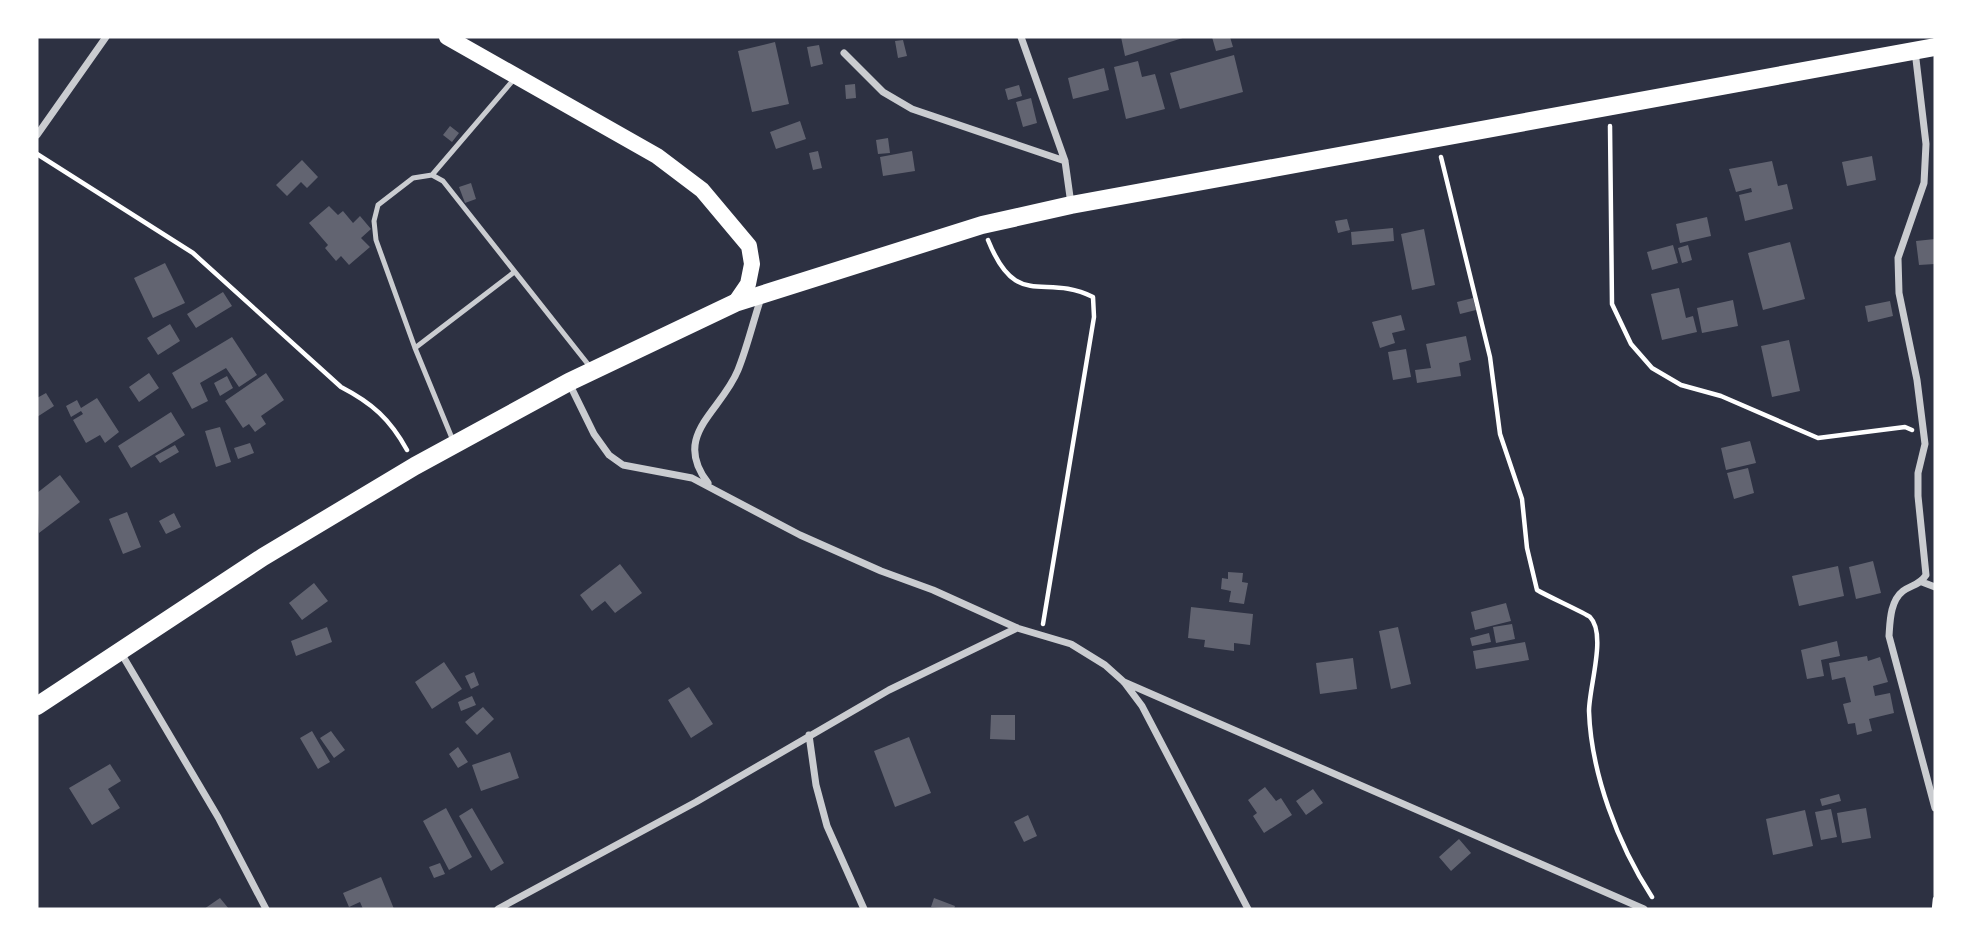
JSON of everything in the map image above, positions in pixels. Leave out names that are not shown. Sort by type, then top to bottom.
[{"type":"highway","points":[[37,706],[263,557],[415,466],[569,382],[735,303],[982,225],[1071,205],[1935,47]]},
{"type":"main road","points":[[447,37],[515,78],[657,156],[702,190],[749,246],[752,264],[748,284],[735,303]]},
{"type":"street","points":[[37,135],[106,37]]},
{"type":"street","points":[[1021,37],[1065,161],[1071,205]]},
{"type":"street","points":[[1915,51],[1926,144],[1924,183],[1898,258],[1899,293],[1917,380],[1925,444],[1918,473],[1920,531],[1926,575],[1922,582],[1901,592],[1892,610],[1889,636],[1906,709],[1935,808]]},
{"type":"street","points":[[844,53],[883,92],[912,109],[1065,161]]},
{"type":"street","points":[[710,486],[698,471],[696,435],[732,383],[762,295]]},
{"type":"street","points":[[569,382],[594,434],[608,454],[623,465],[692,478],[800,535],[1017,628],[1079,649],[1105,665],[1124,682],[1142,706],[1248,909]]},
{"type":"street","points":[[1925,444],[1935,446]]},
{"type":"street","points":[[1922,582],[1935,587]]},
{"type":"street","points":[[498,909],[647,829],[942,662],[1017,628]]},
{"type":"street","points":[[121,652],[218,817],[266,909]]},
{"type":"street","points":[[1124,682],[1644,909]]},
{"type":"street","points":[[810,735],[816,785],[827,826],[864,909]]},
{"type":"lane","points":[[432,175],[515,78]]},
{"type":"lane","points":[[455,444],[415,348],[376,240],[374,221],[378,205],[413,178],[432,175],[443,181],[593,371]]},
{"type":"lane","points":[[415,348],[513,273]]},
{"type":"path","points":[[1610,108],[1612,304],[1632,344],[1652,368],[1681,385],[1721,396],[1818,438],[1905,427],[1923,435]]},
{"type":"path","points":[[1438,140],[1464,257],[1478,299],[1490,357],[1500,434],[1522,499],[1527,548],[1537,590],[1589,616],[1598,634],[1589,711],[1599,776],[1626,847],[1653,898]]},
{"type":"path","points":[[37,154],[193,253],[341,387],[368,401],[384,415],[415,466]]},
{"type":"path","points":[[982,225],[998,265],[1013,281],[1044,289],[1078,289],[1093,297],[1094,317],[1041,636]]},
{"type":"path","points":[[1934,909],[1935,899]]},
{"type":"building","points":[[1121,37],[1186,37],[1125,56]]},
{"type":"building","points":[[1212,37],[1230,37],[1233,47],[1216,51]]},
{"type":"building","points":[[903,40],[907,56],[898,58],[895,41]]},
{"type":"building","points":[[775,42],[789,104],[752,112],[738,51]]},
{"type":"building","points":[[819,45],[823,64],[811,67],[807,47]]},
{"type":"building","points":[[1234,55],[1243,92],[1180,109],[1170,73]]},
{"type":"building","points":[[1138,61],[1142,77],[1155,74],[1165,109],[1126,119],[1114,67]]},
{"type":"building","points":[[1104,68],[1109,90],[1073,99],[1068,78]]},
{"type":"building","points":[[855,84],[856,98],[846,99],[845,85]]},
{"type":"building","points":[[1019,85],[1022,96],[1008,100],[1005,89]]},
{"type":"building","points":[[1031,98],[1037,123],[1023,127],[1016,102]]},
{"type":"building","points":[[800,121],[806,139],[776,149],[770,132]]},
{"type":"building","points":[[450,126],[459,133],[452,142],[443,135]]},
{"type":"building","points":[[888,138],[890,153],[878,154],[876,140]]},
{"type":"building","points":[[818,151],[822,168],[813,170],[809,153]]},
{"type":"building","points":[[912,151],[915,171],[883,176],[880,157]]},
{"type":"building","points":[[1872,156],[1876,180],[1847,186],[1842,162]]},
{"type":"building","points":[[302,160],[318,177],[307,188],[301,182],[287,196],[276,185]]},
{"type":"building","points":[[1772,161],[1778,186],[1787,184],[1793,209],[1745,221],[1739,195],[1752,192],[1751,188],[1736,192],[1729,169]]},
{"type":"building","points":[[471,183],[476,199],[465,203],[459,187]]},
{"type":"building","points":[[329,206],[338,215],[343,211],[353,223],[360,216],[371,229],[361,238],[370,247],[349,265],[341,256],[336,261],[325,248],[328,245],[309,223]]},
{"type":"building","points":[[1707,217],[1711,236],[1680,243],[1676,224]]},
{"type":"building","points":[[1347,219],[1350,230],[1338,233],[1335,221]]},
{"type":"building","points":[[1393,228],[1394,241],[1352,245],[1351,232]]},
{"type":"building","points":[[1424,229],[1435,285],[1412,290],[1401,234]]},
{"type":"building","points":[[1935,239],[1935,264],[1919,265],[1916,241]]},
{"type":"building","points":[[1790,242],[1805,299],[1763,310],[1748,253]]},
{"type":"building","points":[[1673,245],[1678,263],[1652,270],[1647,252]]},
{"type":"building","points":[[1688,245],[1692,260],[1682,263],[1678,248]]},
{"type":"building","points":[[165,263],[185,303],[153,318],[134,278]]},
{"type":"building","points":[[1679,288],[1686,318],[1693,316],[1697,332],[1662,340],[1651,294]]},
{"type":"building","points":[[223,292],[232,306],[196,328],[187,314]]},
{"type":"building","points":[[1473,298],[1476,310],[1460,314],[1457,302]]},
{"type":"building","points":[[1733,300],[1738,326],[1702,333],[1697,308]]},
{"type":"building","points":[[1890,301],[1893,316],[1868,322],[1865,306]]},
{"type":"building","points":[[1401,315],[1405,330],[1392,333],[1395,343],[1380,348],[1372,322]]},
{"type":"building","points":[[170,324],[180,341],[158,355],[147,338]]},
{"type":"building","points":[[1466,336],[1471,360],[1459,363],[1461,376],[1417,383],[1415,370],[1431,368],[1426,344]]},
{"type":"building","points":[[232,337],[257,375],[239,387],[226,368],[200,383],[208,401],[192,409],[172,373]]},
{"type":"building","points":[[1789,340],[1800,391],[1772,397],[1761,346]]},
{"type":"building","points":[[1406,349],[1411,377],[1393,380],[1388,352]]},
{"type":"building","points":[[149,373],[159,388],[139,402],[129,387]]},
{"type":"building","points":[[266,373],[284,400],[261,416],[266,424],[255,432],[249,424],[243,428],[225,401]]},
{"type":"building","points":[[227,376],[233,388],[220,396],[214,383]]},
{"type":"building","points":[[46,393],[54,406],[37,417],[37,398]]},
{"type":"building","points":[[97,398],[119,432],[105,443],[100,435],[86,443],[73,420],[83,414],[81,411],[71,417],[66,406],[77,400],[81,408]]},
{"type":"building","points":[[171,412],[185,435],[131,468],[118,446]]},
{"type":"building","points":[[220,427],[231,462],[216,467],[205,431]]},
{"type":"building","points":[[1750,441],[1756,463],[1726,470],[1721,448]]},
{"type":"building","points":[[250,443],[254,453],[238,459],[234,448]]},
{"type":"building","points":[[175,445],[179,452],[160,463],[155,456]]},
{"type":"building","points":[[1748,468],[1754,493],[1734,499],[1727,473]]},
{"type":"building","points":[[60,475],[80,502],[39,533],[37,493]]},
{"type":"building","points":[[127,512],[141,547],[123,554],[109,519]]},
{"type":"building","points":[[174,513],[181,527],[166,534],[159,521]]},
{"type":"building","points":[[1873,561],[1881,593],[1856,599],[1849,567]]},
{"type":"building","points":[[620,564],[642,593],[615,613],[605,601],[592,611],[580,595]]},
{"type":"building","points":[[1838,566],[1844,596],[1799,606],[1792,576]]},
{"type":"building","points":[[1228,572],[1243,573],[1242,582],[1248,583],[1244,604],[1229,602],[1231,591],[1221,589],[1222,578],[1228,579]]},
{"type":"building","points":[[314,583],[328,601],[302,620],[289,603]]},
{"type":"building","points":[[1506,603],[1511,621],[1475,630],[1471,612]]},
{"type":"building","points":[[1191,607],[1253,614],[1250,645],[1234,643],[1234,651],[1204,647],[1205,640],[1188,638]]},
{"type":"building","points":[[1512,624],[1515,639],[1496,643],[1493,627]]},
{"type":"building","points":[[327,627],[332,642],[296,656],[291,641]]},
{"type":"building","points":[[1398,627],[1411,684],[1391,689],[1379,631]]},
{"type":"building","points":[[1489,633],[1491,642],[1472,646],[1470,638]]},
{"type":"building","points":[[1837,641],[1840,656],[1821,660],[1824,676],[1807,679],[1801,650]]},
{"type":"building","points":[[1525,642],[1529,660],[1476,669],[1473,651]]},
{"type":"building","points":[[1867,656],[1868,661],[1880,657],[1888,682],[1873,686],[1875,696],[1890,693],[1894,713],[1869,719],[1872,731],[1857,735],[1855,723],[1848,724],[1843,704],[1851,702],[1845,677],[1832,680],[1829,663]]},
{"type":"building","points":[[1353,658],[1357,689],[1320,694],[1316,663]]},
{"type":"building","points":[[444,662],[462,689],[432,709],[415,682]]},
{"type":"building","points":[[474,672],[479,685],[471,689],[465,676]]},
{"type":"building","points":[[689,687],[713,724],[691,738],[668,700]]},
{"type":"building","points":[[472,696],[476,705],[461,711],[458,702]]},
{"type":"building","points":[[483,707],[494,719],[477,735],[465,722]]},
{"type":"building","points":[[991,715],[1015,715],[1015,740],[990,739]]},
{"type":"building","points":[[312,731],[330,762],[318,769],[300,738]]},
{"type":"building","points":[[331,731],[345,750],[334,758],[320,738]]},
{"type":"building","points":[[909,737],[931,793],[895,807],[874,751]]},
{"type":"building","points":[[458,747],[468,762],[458,768],[449,754]]},
{"type":"building","points":[[510,752],[519,778],[481,791],[472,765]]},
{"type":"building","points":[[110,764],[121,781],[108,789],[120,808],[92,825],[69,788]]},
{"type":"building","points":[[1265,787],[1276,801],[1281,798],[1292,815],[1264,833],[1253,816],[1257,813],[1248,800]]},
{"type":"building","points":[[1313,789],[1323,803],[1306,815],[1296,801]]},
{"type":"building","points":[[1839,794],[1841,801],[1822,806],[1820,799]]},
{"type":"building","points":[[446,808],[472,857],[449,870],[423,821]]},
{"type":"building","points":[[472,808],[504,863],[491,871],[459,816]]},
{"type":"building","points":[[1866,808],[1871,838],[1842,843],[1837,813]]},
{"type":"building","points":[[1831,809],[1837,837],[1821,840],[1815,812]]},
{"type":"building","points":[[1805,810],[1813,846],[1773,855],[1766,819]]},
{"type":"building","points":[[1028,815],[1037,836],[1024,842],[1014,822]]},
{"type":"building","points":[[1459,839],[1471,853],[1451,871],[1439,857]]},
{"type":"building","points":[[440,863],[445,874],[434,878],[429,867]]},
{"type":"building","points":[[381,877],[394,909],[363,909],[360,902],[349,907],[343,893]]},
{"type":"building","points":[[220,898],[229,909],[204,909]]},
{"type":"building","points":[[934,898],[955,906],[954,909],[931,907]]}]
